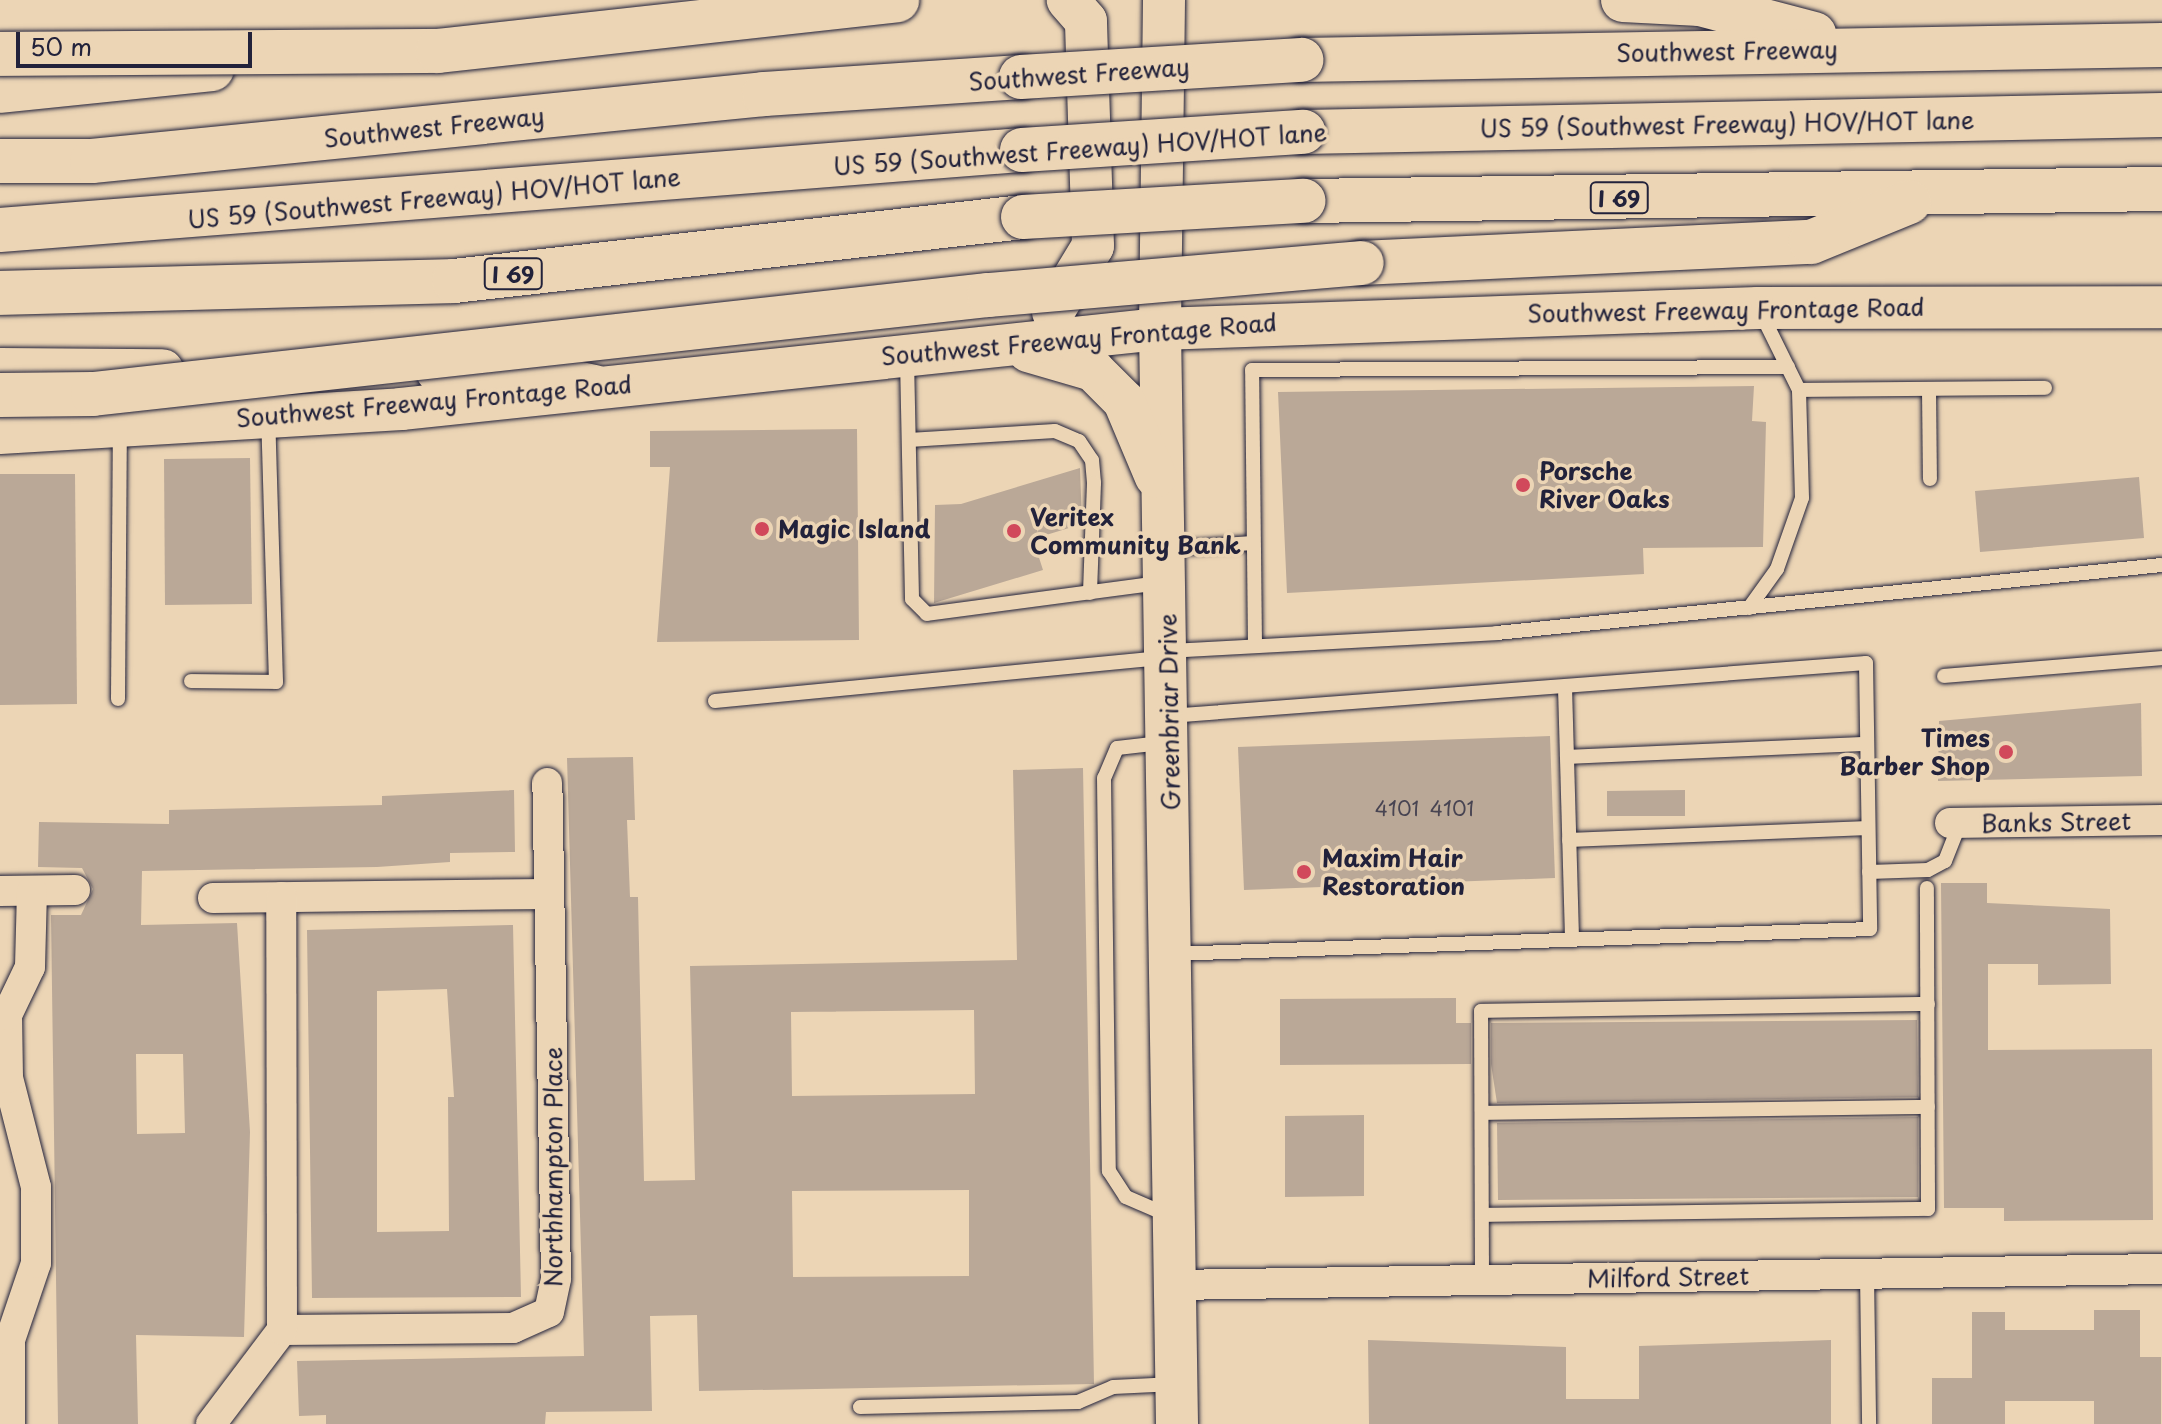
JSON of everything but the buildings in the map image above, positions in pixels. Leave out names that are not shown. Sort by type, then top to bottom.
[{"type":"highway","points":[[0,91],[455,43],[687,0]]},
{"type":"highway","points":[[0,54],[438,51],[897,0]]},
{"type":"highway","points":[[1623,0],[1700,4],[1863,48]]},
{"type":"highway","name":"Southwest Freeway","points":[[0,161],[92,161],[764,94],[1301,60],[2162,45]]},
{"type":"highway","name":"US 59 (Southwest Freeway) HOV/HOT lane","points":[[0,230],[1022,150],[1303,132],[2162,115]]},
{"type":"highway","name":"I 69","points":[[0,293],[454,281],[1023,217],[1304,201],[2162,189]]},
{"type":"highway","points":[[0,395],[93,394],[989,295],[1362,263],[1811,242],[1933,192]]},
{"type":"highway","points":[[0,370],[519,371],[594,387]]},
{"type":"main road","points":[[0,20],[293,8],[687,0]]},
{"type":"main road","points":[[987,345],[1059,309],[1093,246],[1086,21],[1068,0]]},
{"type":"main road","name":"Greenbriar Drive","points":[[1164,0],[1160,329],[1169,654],[1177,1404]]},
{"type":"main road","name":"Southwest Freeway Frontage Road","points":[[0,433],[267,419],[1160,329],[1758,308],[2162,307]]},
{"type":"main road","points":[[987,345],[1052,355],[1093,370],[1124,401],[1165,499]]},
{"type":"street","name":"Northhampton Place","points":[[282,1330],[513,1328],[549,1312],[556,1279],[547,783]]},
{"type":"street","name":"Banks Street","points":[[1955,823],[2162,820]]},
{"type":"street","points":[[0,891],[75,890]]},
{"type":"street","points":[[10,1424],[5,1332],[36,1263],[36,1187],[4,1091],[4,1011],[30,967],[32,891]]},
{"type":"street","points":[[213,898],[549,894]]},
{"type":"street","points":[[211,1424],[282,1330],[281,897]]},
{"type":"street","name":"Milford Street","points":[[1174,1285],[2162,1269]]},
{"type":"street","points":[[238,1390],[240,1424]]},
{"type":"lane","points":[[1749,608],[1777,569],[1802,498],[1799,390],[1758,308]]},
{"type":"lane","points":[[907,353],[912,599],[927,614],[1090,593],[1166,565],[1253,543]]},
{"type":"lane","points":[[1255,646],[1252,370],[1788,367]]},
{"type":"lane","points":[[1799,390],[2045,388]]},
{"type":"lane","points":[[1929,389],[1930,479]]},
{"type":"lane","points":[[191,681],[276,682],[267,419]]},
{"type":"lane","points":[[118,699],[120,429]]},
{"type":"lane","points":[[909,440],[1055,431],[1079,441],[1092,460],[1094,483],[1090,593]]},
{"type":"lane","points":[[715,701],[1169,654],[1749,608],[2162,565]]},
{"type":"lane","points":[[1944,676],[2162,658]]},
{"type":"lane","points":[[1171,954],[1870,929],[1866,663],[1565,687],[1169,729],[1117,748],[1104,778],[1109,1171],[1126,1197],[1174,1218]]},
{"type":"lane","points":[[1565,687],[1572,939]]},
{"type":"lane","points":[[1567,757],[1867,744]]},
{"type":"lane","points":[[1869,872],[1928,870],[1945,861],[1955,823]]},
{"type":"lane","points":[[1569,840],[1868,828]]},
{"type":"lane","points":[[1482,1215],[1928,1209],[1927,888]]},
{"type":"lane","points":[[1482,1280],[1481,1011],[1928,1004]]},
{"type":"lane","points":[[1482,1113],[1928,1107]]},
{"type":"lane","points":[[1867,1274],[1869,1424]]},
{"type":"lane","points":[[860,1407],[1078,1402],[1113,1387],[1177,1404]]},
{"type":"place","name":"Porsche River Oaks","points":[[1523,485]]},
{"type":"place","name":"Magic Island","points":[[762,529]]},
{"type":"place","name":"Veritex Community Bank","points":[[1014,531]]},
{"type":"place","name":"Times Barber Shop","points":[[2006,752]]},
{"type":"place","name":"Maxim Hair Restoration","points":[[1304,872]]}]
